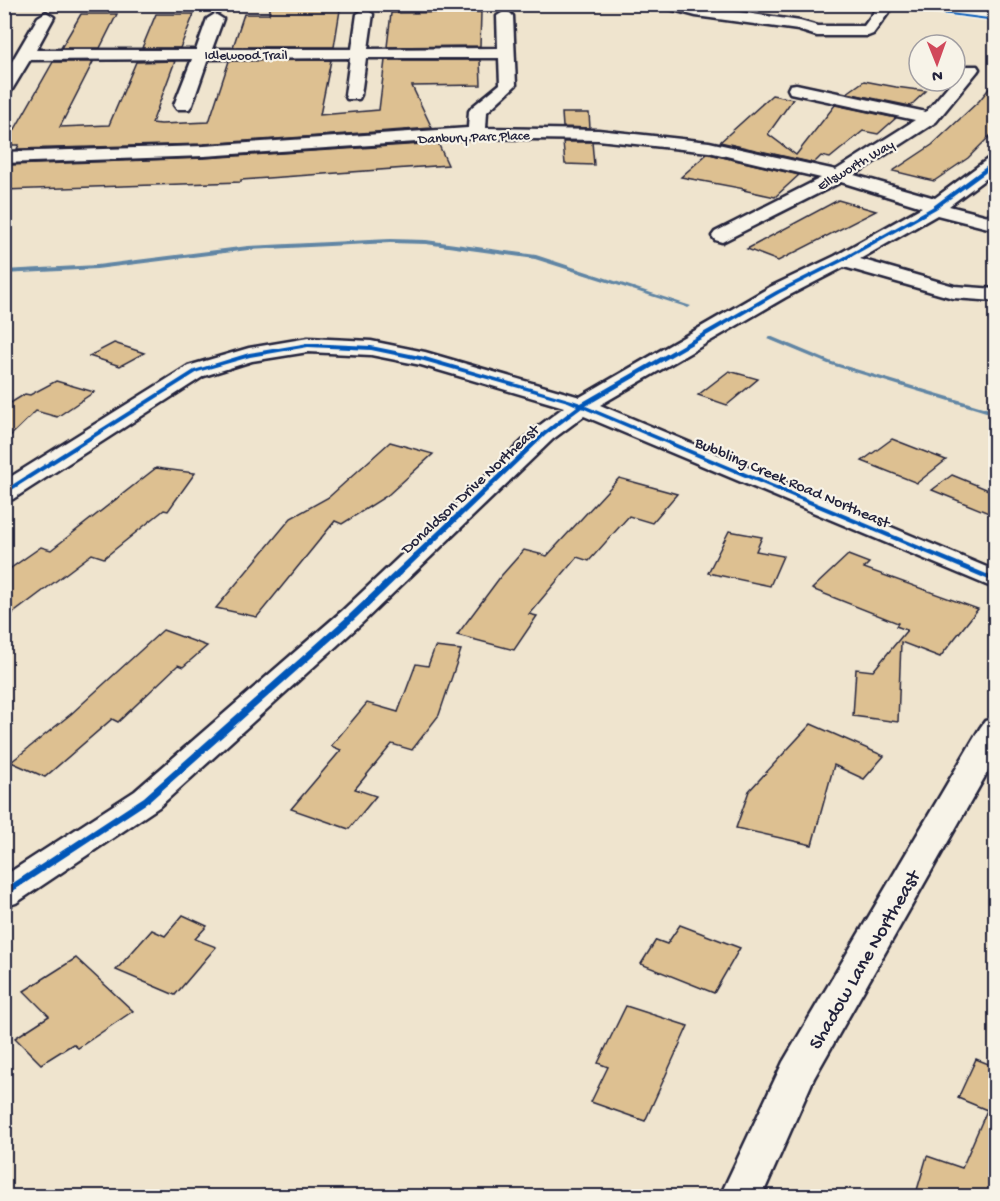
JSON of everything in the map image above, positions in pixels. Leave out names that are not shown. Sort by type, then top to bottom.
[{"type":"street","points":[[667,4],[696,12],[800,26],[817,32],[868,31],[888,4]]},
{"type":"street","points":[[913,4],[996,15]]},
{"type":"street","points":[[353,95],[365,14]]},
{"type":"street","points":[[477,133],[478,111],[508,85],[505,15]]},
{"type":"street","points":[[4,89],[46,17]]},
{"type":"street","points":[[183,105],[215,19]]},
{"type":"street","name":"Idlewood Trail","points":[[25,55],[507,53]]},
{"type":"street","name":"Ellsworth Way","points":[[722,236],[839,176],[930,118],[971,69]]},
{"type":"street","points":[[796,89],[930,118]]},
{"type":"street","name":"Danbury Parc Place","points":[[4,158],[204,151],[477,133],[598,135],[709,147],[839,176],[996,224]]},
{"type":"street","name":"Donaldson Drive Northeast","points":[[4,894],[147,799],[352,617],[544,434],[581,406],[778,292],[842,260],[935,207],[996,162]]},
{"type":"street","points":[[842,260],[952,292],[996,295]]},
{"type":"street","name":"Bubbling Creek Road Northeast","points":[[4,493],[196,371],[249,355],[308,345],[371,348],[424,359],[581,406],[996,581]]},
{"type":"street","name":"Shadow Lane Northeast","points":[[741,1197],[797,1073],[996,728]]},
{"type":"building","points":[[271,4],[341,4],[334,47],[233,47],[244,14],[269,14]]},
{"type":"building","points":[[481,12],[480,46],[387,47],[391,13]]},
{"type":"building","points":[[81,14],[117,14],[100,48],[61,48]]},
{"type":"building","points":[[156,14],[194,14],[180,48],[142,48]]},
{"type":"building","points":[[331,60],[320,115],[379,110],[385,60],[480,60],[481,85],[412,86],[432,128],[204,144],[17,149],[19,145],[6,145],[53,62],[93,62],[60,127],[109,125],[136,62],[175,61],[152,123],[161,124],[209,122],[229,61]]},
{"type":"building","points":[[996,80],[996,130],[968,158],[934,181],[893,171],[932,145],[979,101]]},
{"type":"building","points":[[864,81],[907,88],[907,93],[924,93],[910,106],[847,93]]},
{"type":"building","points":[[772,95],[793,99],[768,134],[796,155],[835,105],[896,118],[878,134],[863,131],[830,158],[821,156],[814,163],[720,142]]},
{"type":"building","points":[[562,113],[589,113],[590,128],[563,127]]},
{"type":"building","points":[[563,142],[592,142],[594,165],[565,164]]},
{"type":"building","points":[[438,143],[448,165],[241,180],[241,182],[4,190],[4,178],[10,165],[204,158]]},
{"type":"building","points":[[707,154],[799,175],[775,197],[681,177]]},
{"type":"building","points":[[838,200],[876,211],[778,261],[747,249]]},
{"type":"building","points":[[114,343],[144,353],[120,366],[89,356]]},
{"type":"building","points":[[729,371],[758,379],[727,405],[698,395]]},
{"type":"building","points":[[56,381],[94,392],[57,417],[36,411],[4,442],[4,407],[25,394],[30,395]]},
{"type":"building","points":[[892,439],[946,460],[917,483],[862,461]]},
{"type":"building","points":[[390,442],[433,454],[388,495],[342,524],[335,521],[257,617],[216,608],[291,518],[329,497]]},
{"type":"building","points":[[156,468],[195,473],[168,511],[164,510],[104,558],[92,554],[4,620],[4,573],[41,547],[51,550]]},
{"type":"building","points":[[952,475],[996,493],[996,516],[932,490]]},
{"type":"building","points":[[619,478],[677,494],[652,523],[629,516],[589,561],[577,557],[529,614],[537,616],[514,650],[457,635],[501,576],[524,550],[547,556]]},
{"type":"building","points":[[729,531],[762,537],[756,551],[783,556],[770,586],[708,573]]},
{"type":"building","points":[[848,555],[869,563],[864,568],[978,609],[940,657],[901,642],[898,722],[853,716],[856,669],[873,671],[907,630],[896,626],[898,623],[812,589]]},
{"type":"building","points":[[163,630],[207,646],[183,667],[178,665],[118,722],[112,719],[45,777],[11,762],[71,714]]},
{"type":"building","points":[[435,647],[461,650],[439,715],[412,750],[392,744],[355,789],[376,796],[349,829],[291,809],[341,750],[331,746],[367,703],[398,712],[416,664],[428,666]]},
{"type":"building","points":[[811,724],[884,756],[864,779],[834,765],[812,845],[736,828],[749,791]]},
{"type":"building","points":[[183,915],[207,926],[195,939],[216,947],[175,995],[116,970],[152,930],[165,936]]},
{"type":"building","points":[[680,925],[740,948],[714,993],[641,964],[656,940],[667,944]]},
{"type":"building","points":[[76,958],[133,1011],[78,1048],[73,1044],[41,1064],[15,1038],[49,1016],[24,991]]},
{"type":"building","points":[[626,1006],[688,1026],[645,1121],[591,1102],[608,1067],[598,1063]]},
{"type":"building","points":[[976,1059],[996,1067],[996,1197],[915,1197],[927,1156],[962,1168],[987,1110],[958,1098]]},
{"type":"waterway","points":[[4,272],[97,267],[248,248],[390,241],[426,242],[536,257],[688,306]]},
{"type":"waterway","points":[[770,338],[830,363],[996,413]]},
{"type":"cycle path","points":[[867,4],[996,20]]},
{"type":"cycle path","points":[[4,894],[147,799],[352,617],[544,434],[581,406],[778,292],[842,260],[934,208],[996,162]]},
{"type":"cycle path","points":[[4,493],[196,371],[249,355],[308,345],[371,348],[425,359],[570,401],[996,581]]}]
